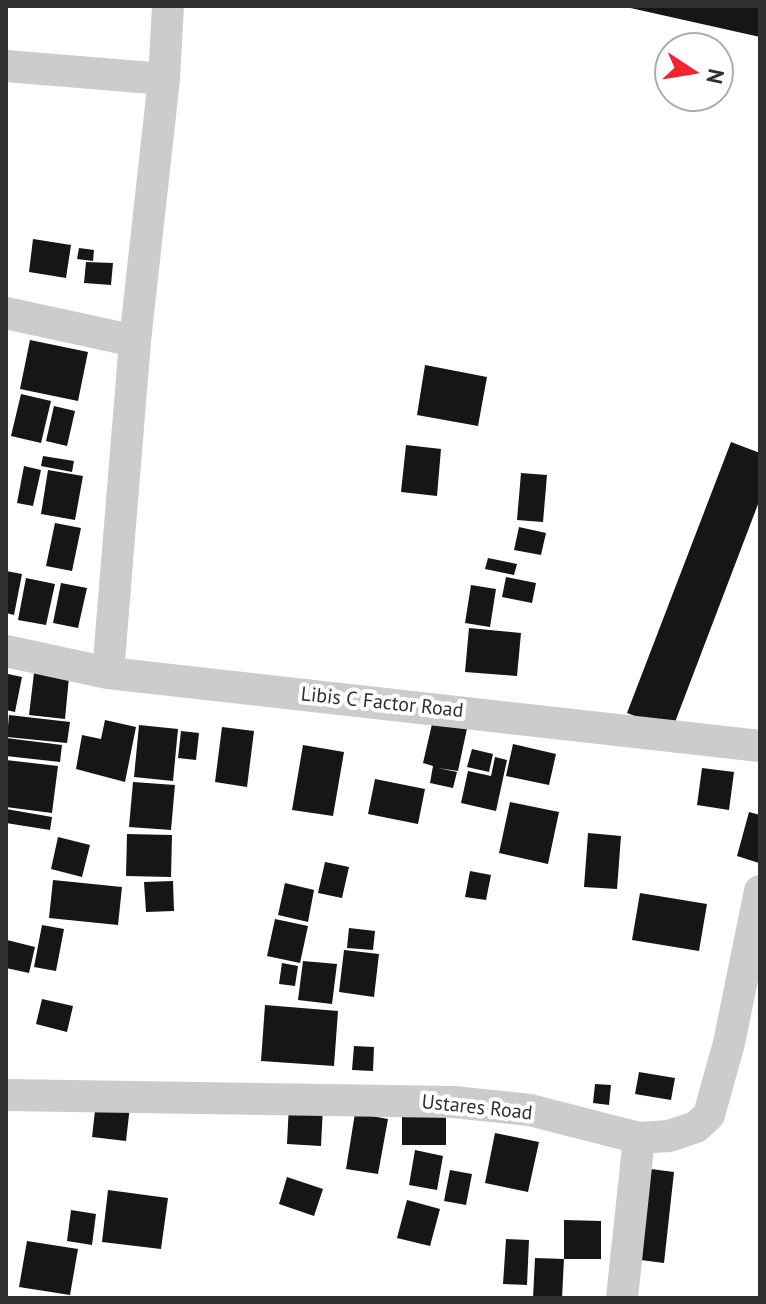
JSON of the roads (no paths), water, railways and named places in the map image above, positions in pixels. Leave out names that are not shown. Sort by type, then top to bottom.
[{"type":"street","points":[[108,673],[135,341],[164,79],[168,6]]},
{"type":"street","points":[[6,66],[164,79]]},
{"type":"street","points":[[6,313],[135,341]]},
{"type":"street","name":"Libis C Factor Road","points":[[6,651],[108,673],[760,746]]},
{"type":"street","name":"Ustares Road","points":[[6,1095],[454,1102],[530,1110],[639,1138],[669,1136],[696,1127],[709,1115],[729,1043],[760,891]]},
{"type":"street","points":[[622,1298],[639,1138]]}]
